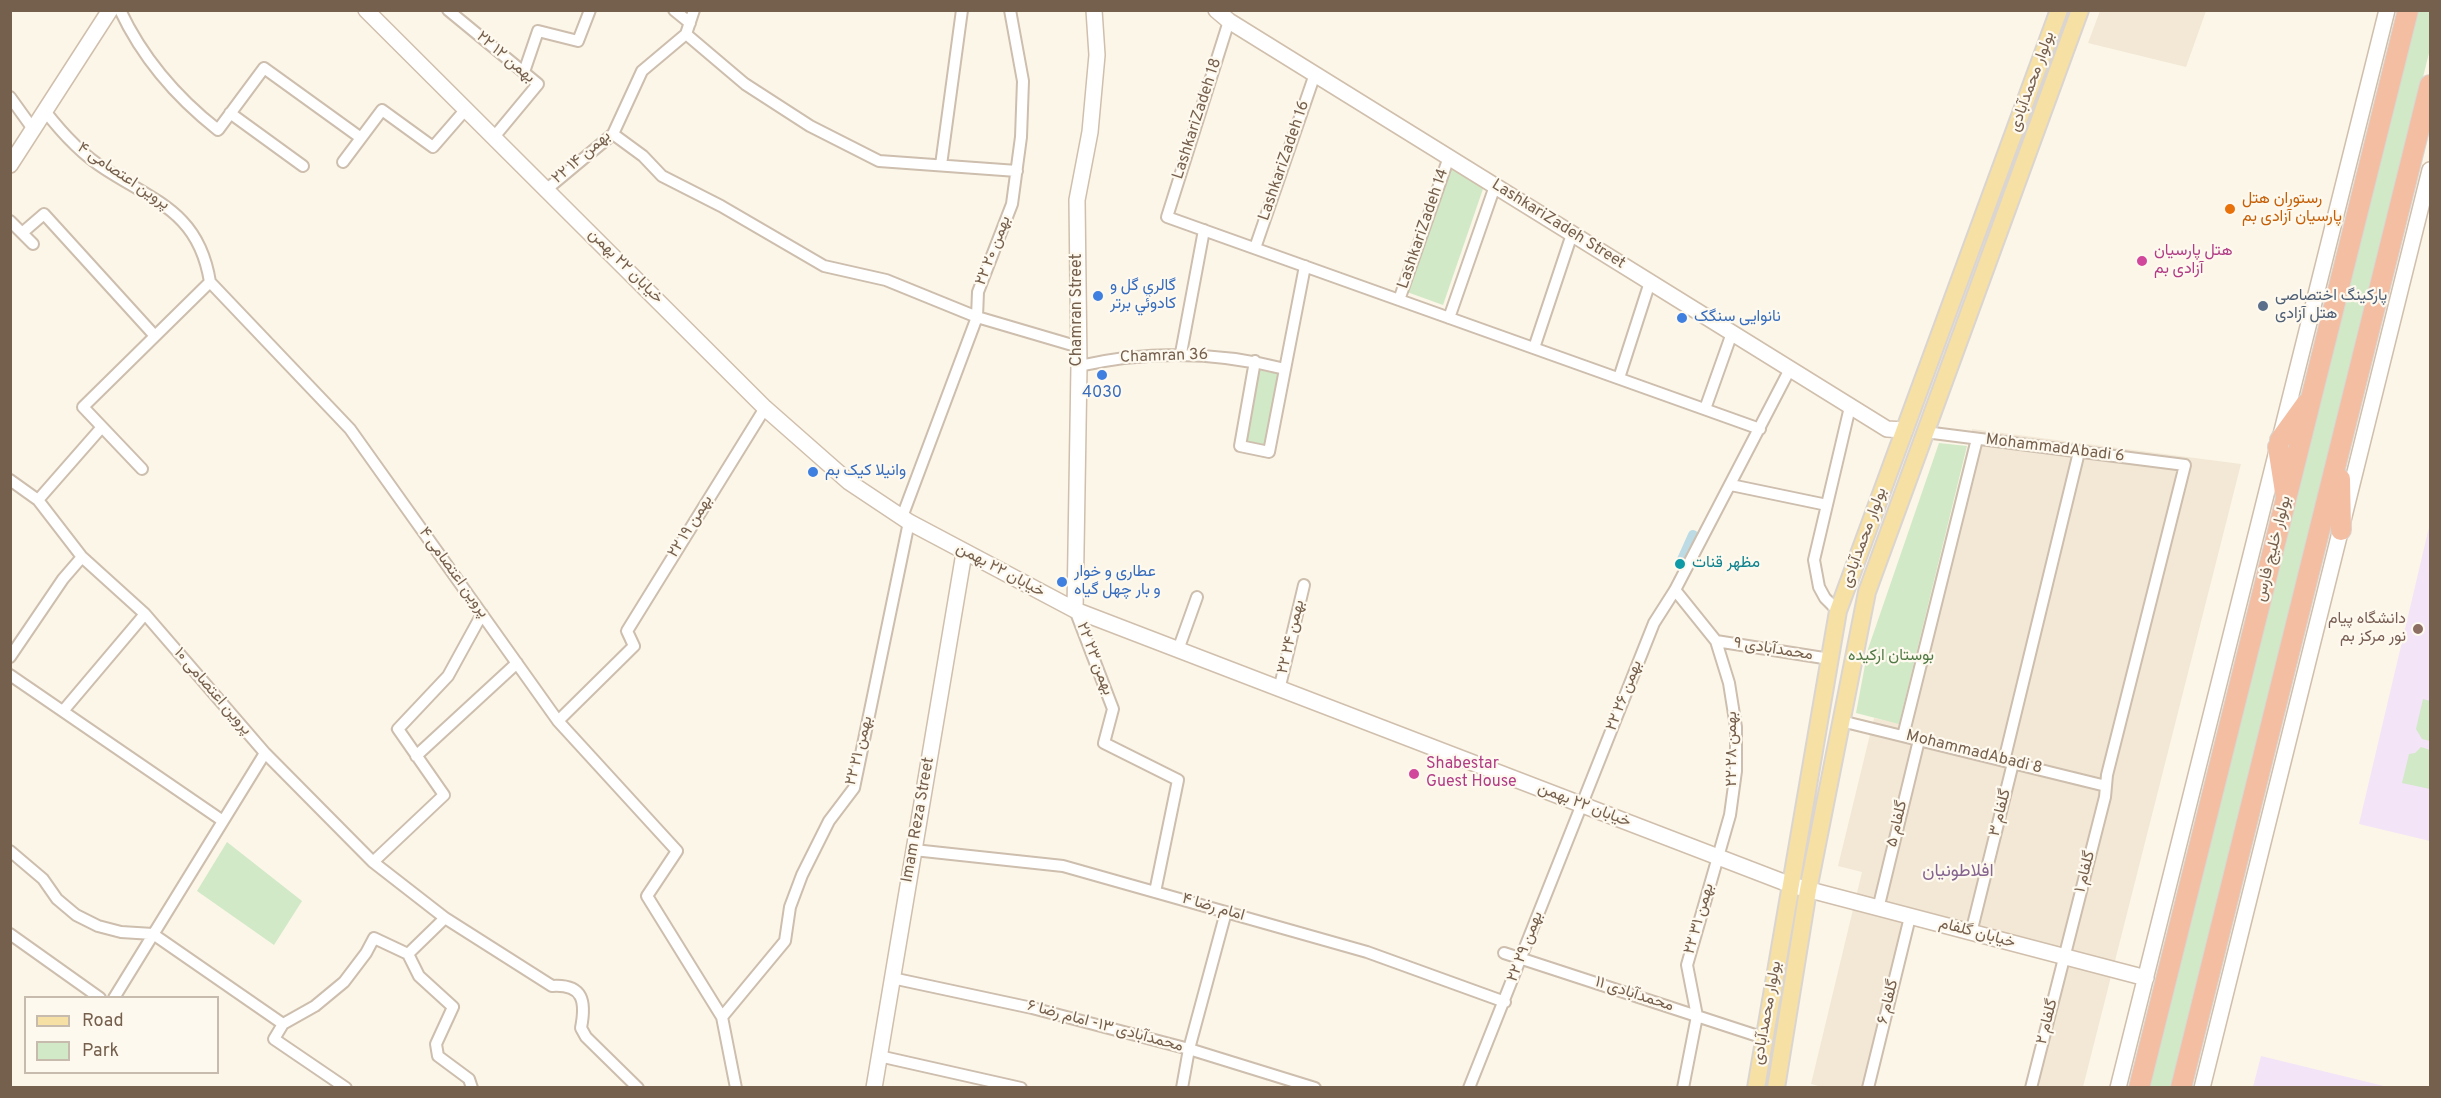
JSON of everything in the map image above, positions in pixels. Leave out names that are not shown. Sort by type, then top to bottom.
[{"type":"highway","name":"بولوار خلیج فارس","points":[[2139,1088],[2408,10]]},
{"type":"highway","points":[[2181,1088],[2430,85]]},
{"type":"highway","points":[[2286,500],[2279,443],[2313,394]]},
{"type":"highway","points":[[2339,453],[2341,530]]},
{"type":"main road","name":"بولوار محمدآبادی","points":[[1755,1088],[1838,611],[2059,10]]},
{"type":"main road","name":"بولوار محمدآبادی","points":[[1777,1087],[1808,890],[1867,592],[2080,10]]},
{"type":"main road","points":[[1905,430],[1925,432]]},
{"type":"street","points":[[10,165],[110,10]]},
{"type":"street","points":[[120,10],[143,52],[179,96],[218,130],[264,68],[361,138]]},
{"type":"street","name":"خیابان ۲۲ بهمن","points":[[366,10],[765,408],[849,482],[905,519],[964,553],[1075,610],[1279,690],[1808,890]]},
{"type":"street","name":"۲۲ بهمن ۱۲","points":[[448,10],[538,84],[494,137]]},
{"type":"street","points":[[524,72],[538,31],[578,41],[590,10]]},
{"type":"street","points":[[674,10],[690,23]]},
{"type":"street","name":"۲۲ بهمن ۱۴","points":[[547,189],[613,134],[642,72],[686,34],[694,10]]},
{"type":"street","points":[[941,165],[962,10]]},
{"type":"street","name":"۲۲ بهمن ۲۰","points":[[905,519],[977,317],[978,292],[1012,204],[1021,137],[1023,81],[1010,10]]},
{"type":"street","name":"Chamran Street","points":[[1075,610],[1079,366],[1077,200],[1090,132],[1097,56],[1094,10]]},
{"type":"street","name":"LashkariZadeh Street","points":[[1216,10],[1229,21],[1887,429],[1905,430]]},
{"type":"street","points":[[2118,1088],[2386,10]]},
{"type":"street","name":"LashkariZadeh 18","points":[[1204,230],[1167,217],[1229,21]]},
{"type":"street","points":[[686,34],[745,84],[810,126],[879,161],[1017,171]]},
{"type":"street","name":"LashkariZadeh 16","points":[[1255,248],[1315,74]]},
{"type":"street","points":[[10,97],[33,129]]},
{"type":"street","points":[[343,162],[382,110],[433,147],[466,109]]},
{"type":"street","name":"پروین اعتصامی ۴","points":[[45,111],[80,150],[163,203],[182,219],[196,239],[207,261],[210,282],[350,429],[558,721],[676,851],[647,896],[722,1017],[736,1088]]},
{"type":"street","points":[[230,114],[303,166]]},
{"type":"street","points":[[613,134],[643,156],[662,176],[721,206],[824,266],[886,280],[977,317],[1079,347]]},
{"type":"street","name":"LashkariZadeh 14","points":[[1398,300],[1449,157]]},
{"type":"street","points":[[2202,1088],[2430,170]]},
{"type":"street","points":[[1449,318],[1495,186]]},
{"type":"street","points":[[22,233],[44,214],[155,336]]},
{"type":"street","points":[[10,221],[33,244]]},
{"type":"street","points":[[1181,353],[1204,230],[1760,429]]},
{"type":"street","points":[[1534,348],[1572,234]]},
{"type":"street","points":[[1255,361],[1240,446],[1269,452],[1305,266]]},
{"type":"street","points":[[142,469],[83,406],[210,282]]},
{"type":"street","points":[[1619,378],[1650,282]]},
{"type":"street","points":[[1705,409],[1732,333]]},
{"type":"street","name":"Chamran 36","points":[[1079,366],[1112,358],[1181,353],[1255,361],[1285,369]]},
{"type":"street","name":"۲۲ بهمن ۲۶","points":[[1582,805],[1654,623],[1675,590],[1790,369]]},
{"type":"street","points":[[1838,611],[1825,598],[1815,574],[1814,560],[1851,406]]},
{"type":"street","name":"۲۲ بهمن ۱۹","points":[[558,721],[634,646],[627,631],[765,408]]},
{"type":"street","points":[[38,500],[102,427]]},
{"type":"street","name":"MohammadAbadi 6","points":[[1925,432],[2185,465]]},
{"type":"street","points":[[1903,736],[1977,439]]},
{"type":"street","name":"گلفام ۳","points":[[1971,933],[2079,452]]},
{"type":"street","name":"گلفام ۱","points":[[2064,957],[2185,465]]},
{"type":"street","name":"پروین اعتصامی ۱۰","points":[[10,480],[38,500],[82,557],[145,614],[265,753],[373,862],[445,918],[552,986],[565,985],[575,990],[582,999],[585,1010],[581,1028],[586,1037],[638,1088]]},
{"type":"street","points":[[1731,485],[1827,505]]},
{"type":"street","name":"۲۲ بهمن ۲۱","points":[[722,1017],[785,941],[790,907],[802,875],[829,821],[854,788],[905,519]]},
{"type":"street","name":"Imam Reza Street","points":[[874,1088],[964,553]]},
{"type":"street","points":[[10,657],[63,579],[82,557]]},
{"type":"street","name":"۲۲ بهمن ۲۴","points":[[1279,690],[1304,585]]},
{"type":"street","points":[[1675,590],[1716,641]]},
{"type":"street","points":[[1178,650],[1197,597]]},
{"type":"street","name":"۲۲ بهمن ۲۳","points":[[1075,610],[1113,709],[1104,743],[1178,780],[1155,892]]},
{"type":"street","points":[[63,711],[145,614]]},
{"type":"street","points":[[373,862],[444,795],[398,729],[448,676],[482,614]]},
{"type":"street","name":"محمدآبادی ۹","points":[[1716,641],[1830,659]]},
{"type":"street","name":"۲۲ بهمن ۲۸","points":[[1716,641],[1729,683],[1736,727],[1736,771],[1732,804],[1718,857]]},
{"type":"street","points":[[416,756],[517,663]]},
{"type":"street","points":[[10,675],[223,821]]},
{"type":"street","name":"MohammadAbadi 8","points":[[1841,721],[2106,786]]},
{"type":"street","name":"گلفام ۵","points":[[1878,909],[1919,740]]},
{"type":"street","points":[[115,996],[265,753]]},
{"type":"street","name":"۲۲ بهمن ۲۹","points":[[1469,1088],[1582,805]]},
{"type":"street","name":"امام رضا ۴","points":[[914,850],[1063,866],[1367,952],[1504,1002]]},
{"type":"street","points":[[10,851],[43,879],[57,899],[76,915],[98,926],[121,932],[153,934],[283,1024]]},
{"type":"street","name":"۲۲ بهمن ۳۱","points":[[1683,1088],[1697,1016],[1687,965],[1718,857]]},
{"type":"street","name":"خیابان گلفام","points":[[1808,890],[2146,978]]},
{"type":"street","points":[[1182,1088],[1189,1049],[1226,912]]},
{"type":"street","name":"گلفام ۶","points":[[1868,1088],[1910,917]]},
{"type":"street","points":[[408,954],[445,918]]},
{"type":"street","points":[[12,936],[97,996]]},
{"type":"street","points":[[346,1088],[329,1083],[274,1039],[283,1024],[315,1006],[344,982],[366,953],[374,938],[408,954],[419,976],[453,1007],[436,1044],[438,1056],[469,1079],[472,1088]]},
{"type":"street","name":"محمدآبادی ۱۱","points":[[1504,953],[1764,1038]]},
{"type":"street","name":"گلفام ۲","points":[[2031,1088],[2064,957]]},
{"type":"street","name":"محمدآبادی ۱۳- امام رضا ۶","points":[[892,978],[1032,1008],[1189,1049],[1315,1088]]},
{"type":"street","points":[[879,1056],[1021,1088]]},
{"type":"shaded area","points":[[2100,10],[2206,11],[2186,67],[2088,43]]},
{"type":"shaded area","points":[[1972,429],[2241,464],[2083,1087],[2031,1087],[2064,957],[1910,917],[1868,1087],[1822,1087],[1811,1084],[1862,872],[1838,866],[1874,718],[1899,723]]},
{"type":"shaded area","name":"دانشگاه پیام نور مرکز بم","points":[[2430,523],[2430,841],[2359,824]]},
{"type":"shaded area","points":[[2261,1056],[2388,1087],[2253,1087]]},
{"type":"green space","points":[[2417,11],[2430,11],[2430,49],[2172,1087],[2148,1088]]},
{"type":"green space","points":[[1452,165],[1484,186],[1443,305],[1407,292]]},
{"type":"green space","points":[[1258,370],[1279,374],[1266,447],[1245,444]]},
{"type":"green space","name":"بوستان ارکیده","points":[[1939,443],[1967,446],[1899,724],[1856,713],[1868,649]]},
{"type":"green space","points":[[2423,699],[2430,701],[2430,741],[2422,739],[2416,729]]},
{"type":"green space","points":[[2421,747],[2430,750],[2430,789],[2402,783],[2409,754],[2415,753]]},
{"type":"green space","points":[[227,842],[302,901],[274,945],[197,891]]},
{"type":"waterway","points":[[1680,564],[1693,535]]},
{"type":"place","name":"رستوران هتل پارسیان آزادی بم","points":[[2230,209]]},
{"type":"place","name":"هتل پارسیان آزادی بم","points":[[2142,261]]},
{"type":"place","name":"گالري گل و كادوئي برتر","points":[[1098,296]]},
{"type":"place","name":"پارکینگ اختصاصی هتل آزادی","points":[[2263,306]]},
{"type":"place","name":"نانوایی سنگک","points":[[1682,318]]},
{"type":"place","name":"4030","points":[[1102,375]]},
{"type":"place","name":"وانیلا کیک بم","points":[[813,472]]},
{"type":"place","name":"مظهر قنات","points":[[1680,564]]},
{"type":"place","name":"عطاری و خوار و بار چهل گیاه","points":[[1062,582]]},
{"type":"place","name":"دانشگاه پیام نور مرکز بم","points":[[2418,629]]},
{"type":"place","name":"Shabestar Guest House","points":[[1414,774]]},
{"type":"district","name":"افلاطونیان","points":[[1958,872]]}]
